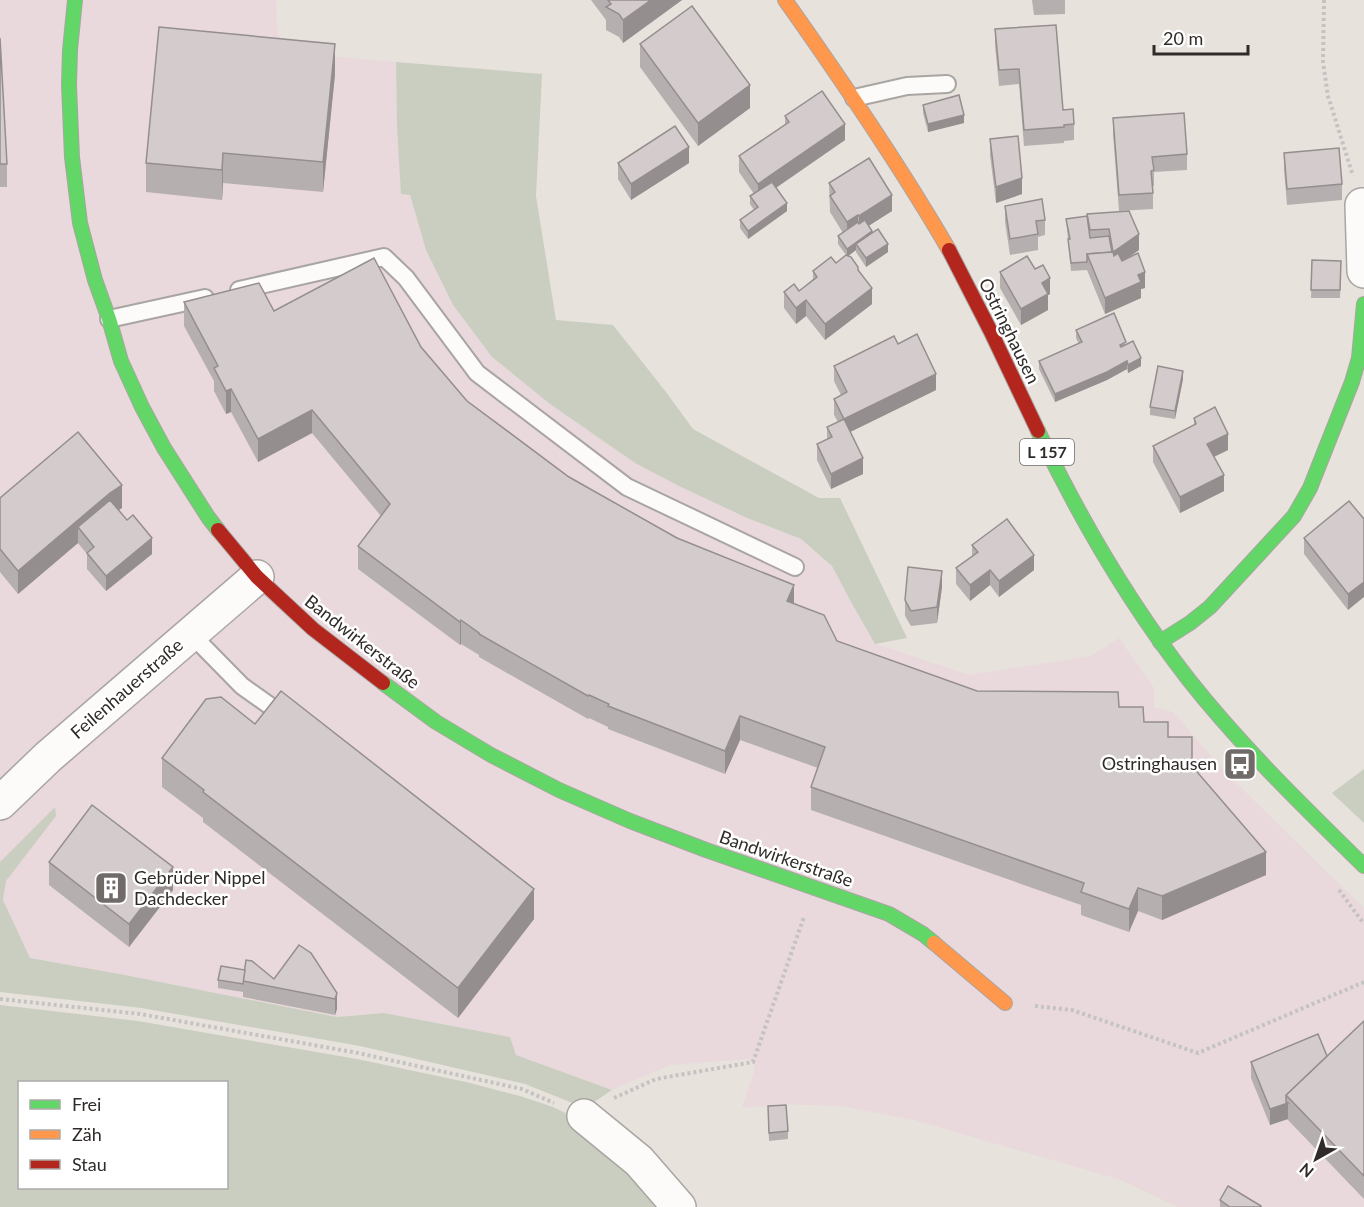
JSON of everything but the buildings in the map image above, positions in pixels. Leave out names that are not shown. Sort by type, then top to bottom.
[{"type":"street","name":"Bandwirkerstraße","points":[[75,0],[69,86],[72,157],[80,224],[95,280],[121,361],[164,448],[208,517],[257,578],[313,629],[384,684],[436,722],[491,755],[559,790],[630,821],[889,914],[923,934],[1005,1003]]},
{"type":"street","name":"Ostringhausen","points":[[785,0],[854,98],[919,199],[953,258],[1078,512],[1160,642],[1204,698],[1252,753],[1364,866]]},
{"type":"street","points":[[1362,205],[1364,271]]},
{"type":"street","points":[[1160,642],[1190,623],[1210,606],[1294,516],[1310,488],[1352,382],[1359,358],[1364,304]]},
{"type":"street","name":"Feilenhauerstraße","points":[[0,802],[48,757],[257,578]]},
{"type":"street","points":[[584,1116],[639,1161],[679,1207]]},
{"type":"lane","points":[[854,98],[907,86],[947,84]]},
{"type":"lane","points":[[109,319],[384,257],[406,278],[477,374],[627,487],[795,567]]},
{"type":"lane","points":[[191,634],[242,686],[303,730]]},
{"type":"path","points":[[1324,0],[1323,62],[1328,96],[1362,205]]},
{"type":"path","points":[[1335,885],[1364,924]]},
{"type":"path","points":[[0,999],[140,1014],[358,1053],[522,1089],[584,1116],[592,1108],[656,1079],[753,1062],[814,888]]},
{"type":"path","points":[[1005,1003],[1072,1010],[1198,1053],[1364,982]]},
{"type":"shaded area","points":[[0,0],[276,0],[277,29],[281,41],[304,54],[396,62],[397,127],[410,195],[426,250],[492,357],[550,404],[635,463],[747,518],[801,539],[832,566],[876,644],[969,675],[1091,656],[1119,638],[1154,688],[1154,707],[1173,712],[1228,775],[1364,908],[1364,1207],[1177,1207],[1121,1180],[914,1120],[841,1106],[776,1104],[742,1108],[755,1068],[749,1059],[670,1065],[612,1090],[516,1055],[509,1037],[384,1013],[337,1017],[30,958],[0,978]]},
{"type":"shaded area","points":[[396,62],[542,74],[536,196],[556,320],[613,325],[693,429],[819,498],[840,498],[907,638],[875,644],[832,566],[801,539],[747,518],[635,463],[550,404],[492,357],[453,305],[426,250],[410,195],[401,194]]},
{"type":"shaded area","points":[[1364,769],[1364,823],[1332,793]]},
{"type":"shaded area","points":[[55,807],[56,816],[6,881],[3,900],[30,958],[337,1017],[384,1013],[510,1037],[516,1055],[612,1090],[585,1108],[525,1084],[360,1046],[141,1008],[0,992],[0,862]]},
{"type":"shaded area","points":[[0,1005],[138,1021],[357,1059],[520,1096],[553,1107],[582,1121],[670,1207],[0,1207]]},
{"type":"traffic: fast","points":[[75,0],[69,85],[72,157],[80,223],[95,280],[121,361],[142,407],[164,448],[218,530]]},
{"type":"traffic: fast","points":[[1160,642],[1210,607],[1294,516],[1310,488],[1352,382],[1359,358],[1364,304]]},
{"type":"traffic: fast","points":[[1038,431],[1088,528],[1126,591],[1167,651],[1209,705],[1252,752],[1364,866]]},
{"type":"traffic: fast","points":[[383,683],[436,722],[491,755],[559,790],[630,821],[706,850],[889,914],[934,943]]},
{"type":"traffic: slow","points":[[785,0],[870,124],[949,250]]},
{"type":"traffic: slow","points":[[934,943],[1005,1003]]},
{"type":"traffic: jam","points":[[949,250],[1038,431]]},
{"type":"traffic: jam","points":[[218,530],[257,577],[313,629],[383,683]]},
{"type":"place","name":"Ostringhausen","points":[[1240,764]]},
{"type":"place","name":"Gebrüder Nippel Dachdecker","points":[[111,888]]}]
